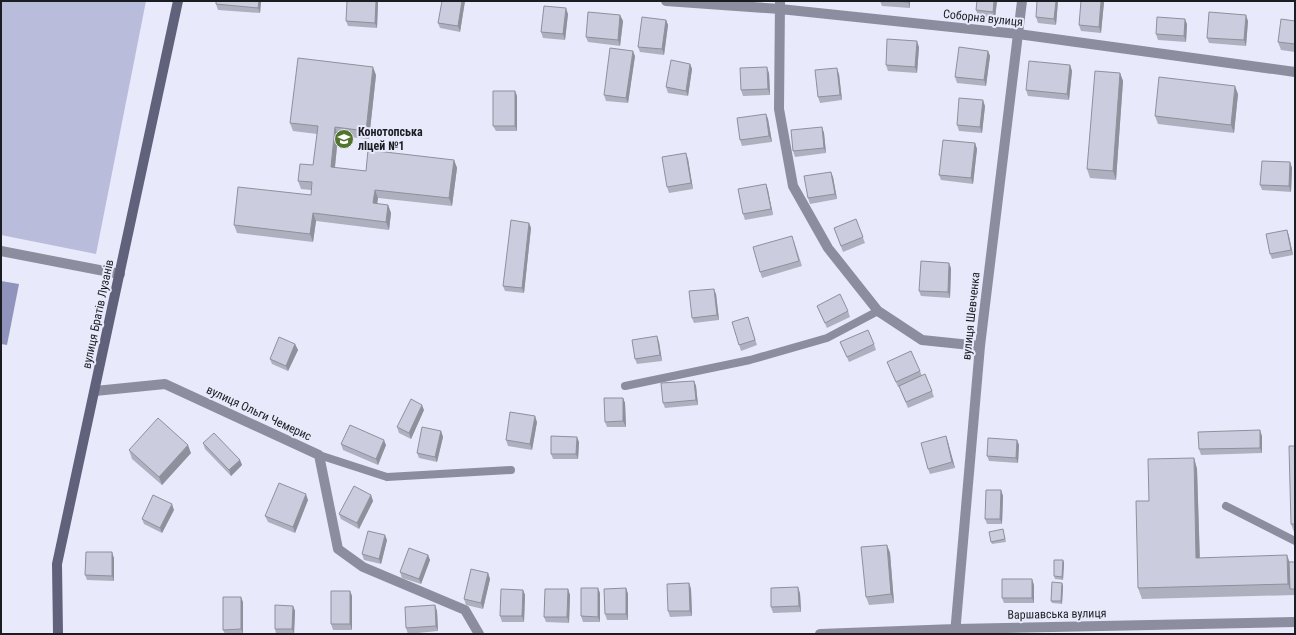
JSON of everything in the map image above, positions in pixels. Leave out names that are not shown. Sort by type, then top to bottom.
[{"type":"main road","name":"вулиця Братів Лузанів","points":[[58,634],[57,564],[178,1]]},
{"type":"street","name":"Соборна вулиця","points":[[666,1],[780,5],[1018,34],[1295,72]]},
{"type":"street","name":"вулиця Шевченка","points":[[955,631],[980,346],[1022,1]]},
{"type":"street","points":[[780,5],[779,109],[793,186],[828,248],[878,311],[922,340],[980,346]]},
{"type":"street","points":[[1,251],[120,274]]},
{"type":"street","name":"вулиця Ольги Чемерис","points":[[95,391],[165,384],[319,455],[338,549],[363,567],[465,610],[479,634]]},
{"type":"street","name":"Варшавська вулиця","points":[[820,634],[1080,630],[1295,622]]},
{"type":"lane","points":[[625,386],[750,360],[827,338],[878,311]]},
{"type":"lane","points":[[319,455],[387,477],[510,470]]},
{"type":"lane","points":[[1226,506],[1295,541]]},
{"type":"shaded area","points":[[1,1],[146,1],[96,254],[1,235]]},
{"type":"shaded area","points":[[1,281],[19,284],[7,345],[1,344]]},
{"type":"building","points":[[216,1],[259,1],[258,8],[216,4]]},
{"type":"building","points":[[347,1],[376,1],[375,23],[346,21]]},
{"type":"building","points":[[442,1],[462,1],[458,26],[438,23]]},
{"type":"building","points":[[885,1],[908,1],[908,2]]},
{"type":"building","points":[[977,1],[994,1],[993,12],[976,10]]},
{"type":"building","points":[[1037,1],[1056,1],[1054,19],[1036,17]]},
{"type":"building","points":[[1081,1],[1101,1],[1099,27],[1079,25]]},
{"type":"building","points":[[544,6],[566,8],[563,34],[541,32]]},
{"type":"building","points":[[588,12],[620,15],[618,40],[586,37]]},
{"type":"building","points":[[1209,12],[1246,15],[1244,40],[1207,38]]},
{"type":"building","points":[[642,17],[666,20],[662,49],[638,47]]},
{"type":"building","points":[[1157,17],[1185,19],[1184,36],[1156,34]]},
{"type":"building","points":[[1281,19],[1295,21],[1295,44],[1278,42]]},
{"type":"building","points":[[887,39],[917,41],[915,67],[886,65]]},
{"type":"building","points":[[959,47],[988,51],[984,80],[955,77]]},
{"type":"building","points":[[610,48],[633,51],[626,98],[604,95]]},
{"type":"building","points":[[298,58],[373,67],[366,131],[335,127],[331,167],[366,171],[368,150],[454,160],[449,198],[375,190],[373,203],[388,205],[386,222],[313,213],[310,234],[234,225],[238,187],[311,195],[312,182],[298,181],[300,164],[313,165],[318,126],[290,123]]},
{"type":"building","points":[[671,60],[690,64],[686,91],[666,87]]},
{"type":"building","points":[[1029,61],[1070,65],[1067,94],[1026,90]]},
{"type":"building","points":[[767,67],[768,89],[741,90],[740,68]]},
{"type":"building","points":[[837,68],[840,95],[818,97],[815,70]]},
{"type":"building","points":[[1095,71],[1120,73],[1113,171],[1087,169]]},
{"type":"building","points":[[1159,77],[1235,86],[1231,125],[1155,116]]},
{"type":"building","points":[[493,91],[515,91],[515,126],[493,126]]},
{"type":"building","points":[[959,98],[983,100],[980,127],[957,125]]},
{"type":"building","points":[[766,114],[769,136],[740,140],[737,118]]},
{"type":"building","points":[[822,127],[824,148],[793,151],[791,130]]},
{"type":"building","points":[[943,140],[975,143],[971,178],[939,175]]},
{"type":"building","points":[[686,153],[691,183],[667,187],[662,157]]},
{"type":"building","points":[[1262,161],[1290,162],[1289,186],[1260,185]]},
{"type":"building","points":[[831,172],[835,194],[808,198],[804,176]]},
{"type":"building","points":[[766,184],[771,209],[743,214],[738,189]]},
{"type":"building","points":[[856,219],[863,237],[841,246],[834,228]]},
{"type":"building","points":[[511,220],[529,223],[522,288],[503,286]]},
{"type":"building","points":[[1287,230],[1291,250],[1270,254],[1266,234]]},
{"type":"building","points":[[792,236],[799,261],[760,272],[753,247]]},
{"type":"building","points":[[921,261],[949,263],[948,292],[919,291]]},
{"type":"building","points":[[714,289],[717,315],[692,318],[689,291]]},
{"type":"building","points":[[840,294],[848,311],[825,323],[817,306]]},
{"type":"building","points":[[748,317],[755,340],[739,345],[732,322]]},
{"type":"building","points":[[868,330],[874,344],[847,357],[840,342]]},
{"type":"building","points":[[657,336],[660,355],[635,359],[632,340]]},
{"type":"building","points":[[279,337],[295,344],[286,366],[270,359]]},
{"type":"building","points":[[911,351],[920,371],[896,382],[887,362]]},
{"type":"building","points":[[925,374],[932,391],[906,402],[899,386]]},
{"type":"building","points":[[694,381],[696,400],[663,403],[661,383]]},
{"type":"building","points":[[604,398],[623,398],[623,421],[605,422]]},
{"type":"building","points":[[411,399],[422,405],[409,433],[397,427]]},
{"type":"building","points":[[510,412],[535,416],[530,444],[506,440]]},
{"type":"building","points":[[158,418],[188,445],[159,477],[129,450]]},
{"type":"building","points":[[350,425],[384,440],[376,459],[341,444]]},
{"type":"building","points":[[422,427],[441,431],[435,457],[417,453]]},
{"type":"building","points":[[1260,430],[1260,448],[1199,449],[1198,432]]},
{"type":"building","points":[[214,433],[240,460],[229,470],[203,443]]},
{"type":"building","points":[[551,436],[577,437],[576,454],[551,454]]},
{"type":"building","points":[[946,436],[952,462],[928,469],[921,443]]},
{"type":"building","points":[[988,438],[1017,440],[1016,458],[987,456]]},
{"type":"building","points":[[1289,446],[1295,446],[1295,524],[1291,524]]},
{"type":"building","points":[[1194,458],[1196,558],[1287,555],[1288,584],[1138,588],[1136,501],[1149,501],[1148,459]]},
{"type":"building","points":[[279,483],[306,494],[293,527],[265,516]]},
{"type":"building","points":[[354,486],[371,495],[357,523],[339,514]]},
{"type":"building","points":[[986,490],[1001,490],[1000,519],[985,519]]},
{"type":"building","points":[[153,495],[172,504],[160,528],[142,519]]},
{"type":"building","points":[[1003,529],[1005,539],[991,542],[989,532]]},
{"type":"building","points":[[368,531],[385,535],[379,559],[362,554]]},
{"type":"building","points":[[887,545],[891,594],[866,597],[861,547]]},
{"type":"building","points":[[409,548],[428,555],[419,579],[400,572]]},
{"type":"building","points":[[86,552],[112,552],[112,576],[85,575]]},
{"type":"building","points":[[1054,560],[1063,560],[1062,577],[1054,576]]},
{"type":"building","points":[[1289,562],[1295,562],[1295,589],[1290,589]]},
{"type":"building","points":[[471,569],[488,573],[481,603],[464,599]]},
{"type":"building","points":[[1002,579],[1032,579],[1032,598],[1002,598]]},
{"type":"building","points":[[1052,582],[1062,583],[1061,601],[1051,601]]},
{"type":"building","points":[[689,583],[690,611],[668,611],[667,584]]},
{"type":"building","points":[[798,587],[799,606],[771,607],[771,588]]},
{"type":"building","points":[[581,588],[598,588],[598,617],[581,616]]},
{"type":"building","points":[[626,588],[626,614],[605,614],[604,589]]},
{"type":"building","points":[[501,589],[523,590],[522,616],[500,616]]},
{"type":"building","points":[[545,589],[568,589],[567,617],[544,617]]},
{"type":"building","points":[[331,591],[350,591],[350,624],[331,624]]},
{"type":"building","points":[[223,597],[241,597],[241,629],[223,630]]},
{"type":"building","points":[[275,605],[293,606],[292,629],[275,629]]},
{"type":"building","points":[[435,605],[436,626],[406,628],[405,607]]},
{"type":"place","name":"Конотопська ліцей №1","points":[[344,139]]}]
